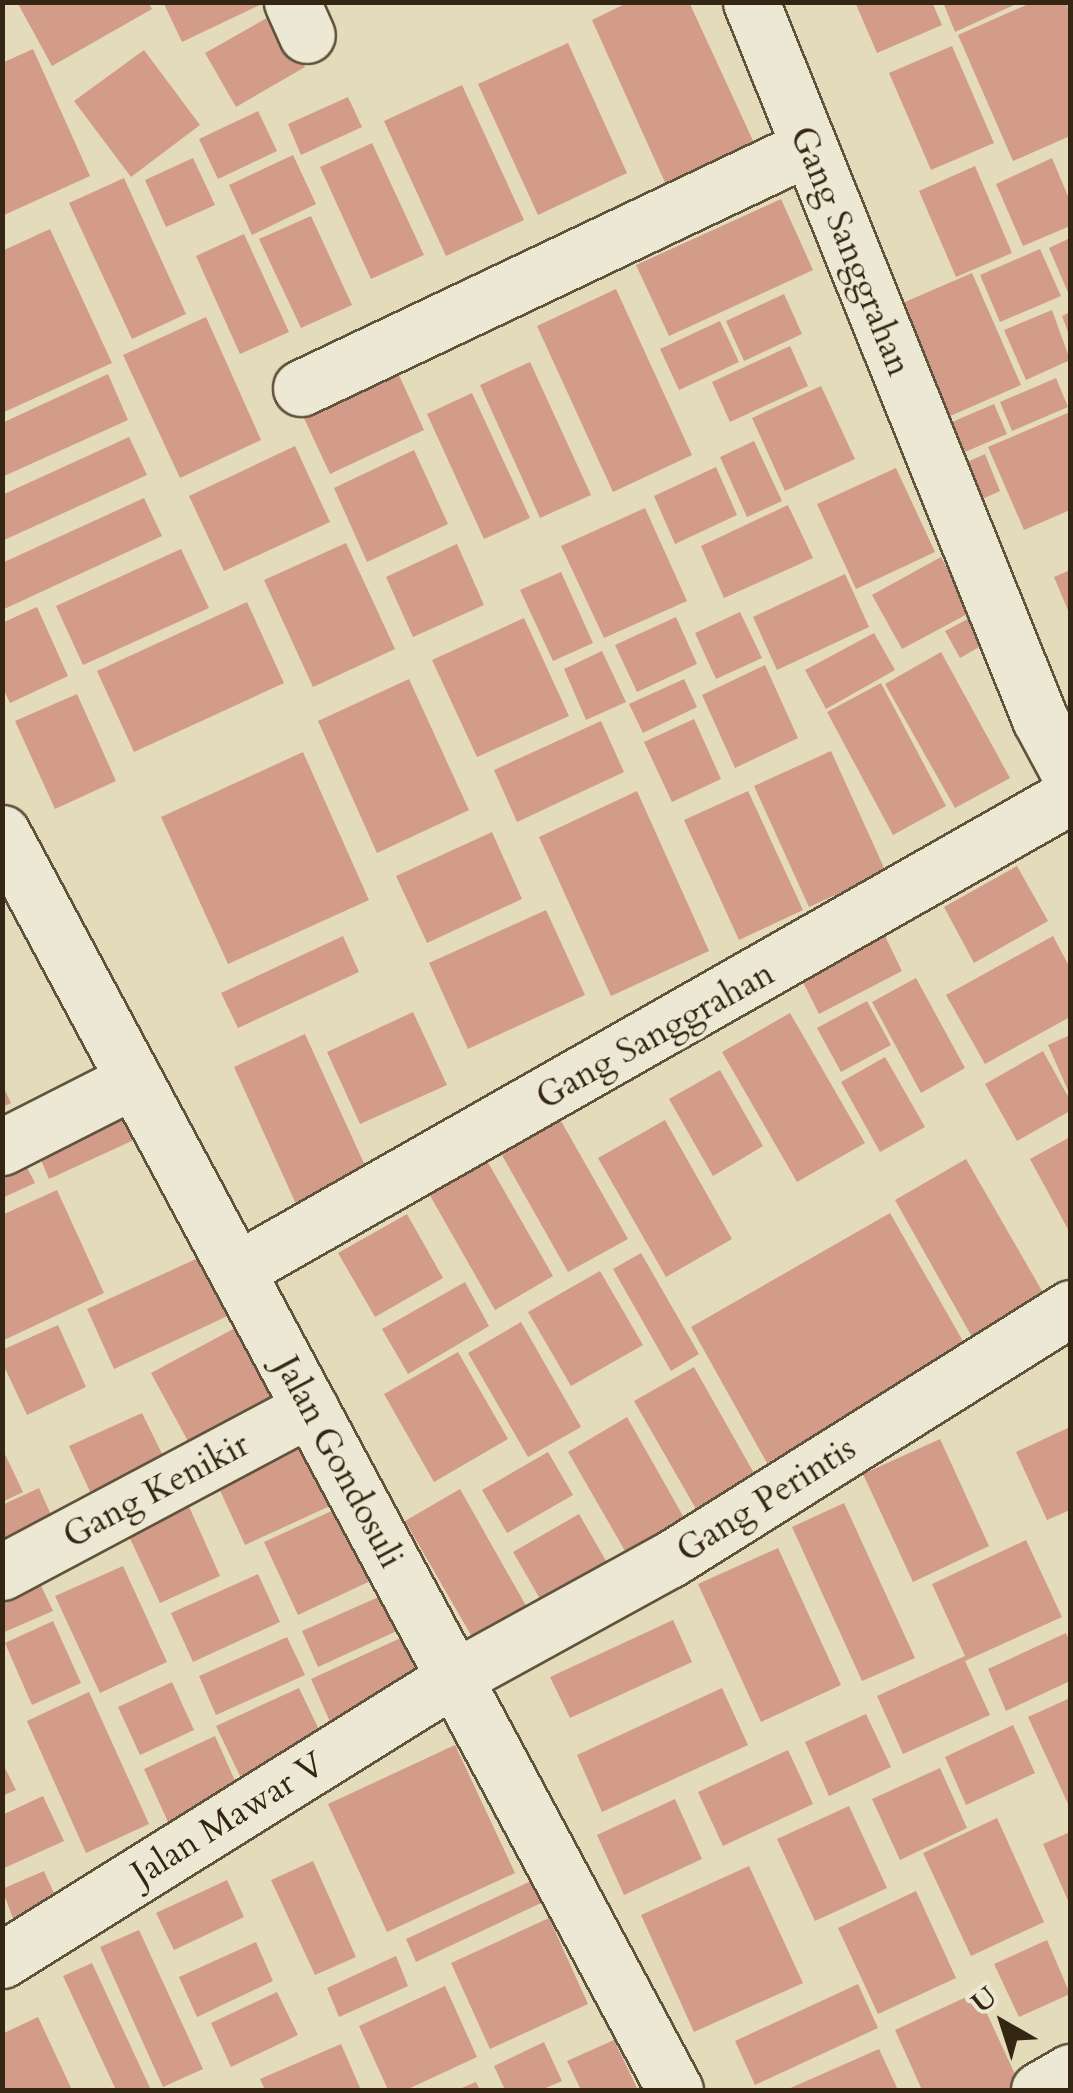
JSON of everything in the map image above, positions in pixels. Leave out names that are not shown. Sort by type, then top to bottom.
[{"type":"street","name":"Gang Sanggrahan","points":[[751,2],[1040,719],[1070,775]]},
{"type":"street","points":[[301,388],[809,147]]},
{"type":"street","name":"Gang Sanggrahan","points":[[237,1270],[1070,796]]},
{"type":"street","name":"Jalan Gondosuli","points":[[2,833],[675,2090]]},
{"type":"street","points":[[2,1147],[134,1080]]},
{"type":"street","name":"Gang Perintis","points":[[454,1678],[669,1560],[1070,1308]]},
{"type":"street","name":"Gang Kenikir","points":[[2,1572],[310,1408]]},
{"type":"street","name":"Jalan Mawar V","points":[[2,1960],[454,1678]]},
{"type":"street","points":[[1038,2090],[1070,2072]]},
{"type":"building","points":[[17,2],[148,2],[152,9],[52,66]]},
{"type":"building","points":[[163,2],[266,2],[182,42]]},
{"type":"building","points":[[629,2],[689,2],[755,145],[667,187],[592,20]]},
{"type":"building","points":[[855,2],[932,2],[942,25],[877,53]]},
{"type":"building","points":[[943,2],[1021,2],[955,32]]},
{"type":"building","points":[[1033,2],[1066,2],[1070,14],[1070,136],[1013,161],[958,35]]},
{"type":"building","points":[[274,14],[305,67],[236,107],[205,53]]},
{"type":"building","points":[[568,43],[627,173],[538,215],[478,84]]},
{"type":"building","points":[[952,46],[994,143],[931,170],[889,73]]},
{"type":"building","points":[[33,49],[90,176],[2,216],[2,63]]},
{"type":"building","points":[[144,50],[200,125],[131,177],[74,101]]},
{"type":"building","points":[[462,85],[524,220],[446,256],[384,121]]},
{"type":"building","points":[[348,97],[362,127],[301,155],[288,124]]},
{"type":"building","points":[[258,111],[277,151],[218,179],[199,139]]},
{"type":"building","points":[[372,143],[424,255],[371,279],[320,167]]},
{"type":"building","points":[[293,155],[316,204],[252,235],[229,185]]},
{"type":"building","points":[[193,158],[215,205],[166,227],[145,180]]},
{"type":"building","points":[[1052,158],[1070,201],[1070,226],[1023,246],[996,184]]},
{"type":"building","points":[[975,166],[1012,253],[956,277],[919,191]]},
{"type":"building","points":[[124,178],[186,314],[132,339],[69,203]]},
{"type":"building","points":[[781,199],[813,270],[669,336],[636,265]]},
{"type":"building","points":[[311,216],[352,305],[301,328],[259,239]]},
{"type":"building","points":[[50,229],[112,363],[2,413],[2,251]]},
{"type":"building","points":[[244,234],[289,332],[240,354],[196,256]]},
{"type":"building","points":[[1070,238],[1070,297],[1049,248]]},
{"type":"building","points":[[1040,249],[1061,296],[1000,322],[980,275]]},
{"type":"building","points":[[972,273],[1021,385],[939,421],[891,308]]},
{"type":"building","points":[[616,289],[692,455],[613,492],[537,326]]},
{"type":"building","points":[[784,294],[802,334],[744,361],[726,321]]},
{"type":"building","points":[[1052,310],[1070,360],[1026,380],[1004,330]]},
{"type":"building","points":[[1070,312],[1070,337],[1062,316]]},
{"type":"building","points":[[206,317],[261,440],[180,478],[123,355]]},
{"type":"building","points":[[720,321],[739,362],[679,390],[660,349]]},
{"type":"building","points":[[790,346],[808,386],[730,422],[712,382]]},
{"type":"building","points":[[530,362],[591,495],[540,518],[480,385]]},
{"type":"building","points":[[398,373],[424,430],[330,474],[303,416]]},
{"type":"building","points":[[108,374],[128,420],[2,477],[2,423]]},
{"type":"building","points":[[1056,378],[1068,407],[1012,431],[1000,402]]},
{"type":"building","points":[[821,386],[855,459],[785,491],[752,418]]},
{"type":"building","points":[[472,393],[530,518],[484,539],[427,414]]},
{"type":"building","points":[[994,404],[1007,434],[951,458],[938,428]]},
{"type":"building","points":[[1070,412],[1070,510],[1024,530],[988,447]]},
{"type":"building","points":[[129,437],[147,475],[2,541],[2,495]]},
{"type":"building","points":[[754,441],[782,501],[747,517],[720,457]]},
{"type":"building","points":[[295,446],[330,522],[224,571],[189,496]]},
{"type":"building","points":[[414,450],[448,524],[367,562],[334,488]]},
{"type":"building","points":[[985,454],[1000,491],[965,507],[949,470]]},
{"type":"building","points":[[716,467],[737,515],[675,544],[654,496]]},
{"type":"building","points":[[896,468],[935,552],[856,589],[817,504]]},
{"type":"building","points":[[144,498],[162,536],[2,610],[2,563]]},
{"type":"building","points":[[788,505],[813,558],[724,598],[701,546]]},
{"type":"building","points":[[645,508],[687,601],[604,638],[561,546]]},
{"type":"building","points":[[346,543],[395,649],[313,687],[264,580]]},
{"type":"building","points":[[457,544],[484,605],[413,637],[386,577]]},
{"type":"building","points":[[181,549],[209,608],[83,665],[56,606]]},
{"type":"building","points":[[941,557],[971,612],[902,649],[872,595]]},
{"type":"building","points":[[1070,570],[1070,615],[1054,577]]},
{"type":"building","points":[[561,572],[593,643],[553,661],[520,590]]},
{"type":"building","points":[[845,574],[869,627],[777,670],[753,617]]},
{"type":"building","points":[[247,602],[284,683],[134,752],[97,671]]},
{"type":"building","points":[[37,607],[68,676],[10,703],[2,686],[2,623]]},
{"type":"building","points":[[740,612],[762,658],[716,679],[695,633]]},
{"type":"building","points":[[981,612],[995,638],[960,658],[945,631]]},
{"type":"building","points":[[676,617],[697,664],[637,692],[615,645]]},
{"type":"building","points":[[524,618],[569,716],[477,757],[432,660]]},
{"type":"building","points":[[874,633],[895,670],[826,709],[805,670]]},
{"type":"building","points":[[602,651],[626,702],[586,720],[564,669]]},
{"type":"building","points":[[941,652],[1010,778],[955,808],[885,684]]},
{"type":"building","points":[[765,665],[798,738],[735,768],[702,695]]},
{"type":"building","points":[[409,679],[469,810],[377,853],[318,721]]},
{"type":"building","points":[[684,679],[697,707],[643,733],[629,704]]},
{"type":"building","points":[[881,683],[946,806],[893,835],[827,712]]},
{"type":"building","points":[[77,694],[116,781],[55,809],[15,721]]},
{"type":"building","points":[[694,719],[721,779],[672,802],[644,742]]},
{"type":"building","points":[[601,721],[624,772],[517,822],[494,770]]},
{"type":"building","points":[[831,751],[886,872],[809,907],[754,786]]},
{"type":"building","points":[[303,752],[369,900],[228,964],[161,817]]},
{"type":"building","points":[[637,791],[709,951],[611,996],[539,837]]},
{"type":"building","points":[[748,791],[803,910],[739,940],[684,820]]},
{"type":"building","points":[[492,832],[522,899],[427,943],[396,876]]},
{"type":"building","points":[[1017,866],[1048,921],[974,963],[944,907]]},
{"type":"building","points":[[546,910],[585,995],[468,1049],[429,963]]},
{"type":"building","points":[[884,934],[902,971],[819,1014],[800,976]]},
{"type":"building","points":[[343,936],[359,972],[238,1028],[221,993]]},
{"type":"building","points":[[1053,936],[1070,968],[1070,1017],[985,1064],[946,995]]},
{"type":"building","points":[[916,978],[965,1068],[921,1093],[872,1002]]},
{"type":"building","points":[[867,1001],[891,1045],[841,1072],[817,1028]]},
{"type":"building","points":[[413,1012],[447,1085],[360,1124],[327,1052]]},
{"type":"building","points":[[790,1013],[865,1143],[797,1182],[722,1052]]},
{"type":"building","points":[[305,1034],[367,1170],[296,1204],[234,1067]]},
{"type":"building","points":[[1070,1035],[1070,1095],[1048,1045]]},
{"type":"building","points":[[1043,1051],[1070,1100],[1070,1111],[1017,1141],[985,1084]]},
{"type":"building","points":[[885,1057],[925,1127],[880,1152],[841,1082]]},
{"type":"building","points":[[720,1070],[763,1146],[713,1176],[669,1099]]},
{"type":"building","points":[[2,1084],[11,1103],[2,1107]]},
{"type":"building","points":[[134,1102],[149,1133],[49,1179],[36,1148]]},
{"type":"building","points":[[557,1114],[628,1239],[568,1272],[498,1148]]},
{"type":"building","points":[[665,1120],[732,1239],[666,1277],[598,1158]]},
{"type":"building","points":[[1070,1137],[1070,1233],[1030,1159]]},
{"type":"building","points":[[22,1158],[35,1183],[2,1198],[2,1167]]},
{"type":"building","points":[[486,1159],[553,1276],[495,1310],[428,1192]]},
{"type":"building","points":[[966,1159],[1049,1303],[976,1344],[895,1200]]},
{"type":"building","points":[[57,1190],[104,1293],[2,1341],[2,1215]]},
{"type":"building","points":[[890,1213],[968,1350],[767,1463],[691,1327]]},
{"type":"building","points":[[407,1214],[443,1278],[375,1317],[338,1253]]},
{"type":"building","points":[[222,1247],[249,1306],[114,1369],[87,1309]]},
{"type":"building","points":[[641,1253],[699,1354],[671,1371],[613,1269]]},
{"type":"building","points":[[600,1271],[643,1345],[571,1386],[528,1312]]},
{"type":"building","points":[[465,1282],[489,1326],[408,1374],[382,1329]]},
{"type":"building","points":[[252,1319],[296,1403],[196,1456],[151,1373]]},
{"type":"building","points":[[521,1322],[581,1427],[528,1457],[468,1353]]},
{"type":"building","points":[[58,1325],[86,1387],[27,1415],[2,1362],[2,1350]]},
{"type":"building","points":[[458,1352],[508,1439],[434,1482],[384,1394]]},
{"type":"building","points":[[694,1367],[755,1475],[696,1509],[634,1401]]},
{"type":"building","points":[[142,1413],[167,1464],[93,1498],[69,1446]]},
{"type":"building","points":[[627,1417],[687,1523],[628,1556],[568,1452]]},
{"type":"building","points":[[305,1418],[343,1500],[245,1545],[208,1464]]},
{"type":"building","points":[[1070,1427],[1070,1510],[1047,1520],[1016,1452]]},
{"type":"building","points":[[940,1439],[989,1546],[913,1582],[863,1474]]},
{"type":"building","points":[[2,1448],[23,1492],[2,1502]]},
{"type":"building","points":[[548,1452],[573,1495],[507,1533],[482,1490]]},
{"type":"building","points":[[39,1488],[60,1535],[2,1562],[2,1505]]},
{"type":"building","points":[[460,1489],[529,1611],[475,1642],[405,1521]]},
{"type":"building","points":[[182,1491],[220,1576],[160,1603],[121,1519]]},
{"type":"building","points":[[349,1503],[381,1576],[298,1615],[264,1542]]},
{"type":"building","points":[[844,1503],[915,1658],[862,1681],[792,1527]]},
{"type":"building","points":[[579,1514],[613,1573],[547,1611],[513,1552]]},
{"type":"building","points":[[1026,1540],[1062,1617],[965,1661],[990,1715],[903,1754],[877,1696],[965,1656],[932,1584]]},
{"type":"building","points":[[778,1548],[841,1685],[761,1722],[698,1584]]},
{"type":"building","points":[[123,1566],[167,1662],[100,1693],[55,1596]]},
{"type":"building","points":[[35,1573],[53,1611],[2,1633],[2,1588]]},
{"type":"building","points":[[258,1574],[280,1622],[193,1662],[171,1613]]},
{"type":"building","points":[[383,1595],[399,1630],[318,1667],[302,1631]]},
{"type":"building","points":[[673,1620],[692,1662],[570,1718],[550,1677]]},
{"type":"building","points":[[53,1621],[81,1683],[32,1705],[5,1643]]},
{"type":"building","points":[[416,1631],[440,1684],[335,1733],[311,1679]]},
{"type":"building","points":[[1066,1633],[1070,1643],[1070,1681],[1006,1711],[988,1669]]},
{"type":"building","points":[[287,1637],[305,1675],[216,1715],[199,1676]]},
{"type":"building","points":[[172,1682],[194,1730],[140,1755],[118,1707]]},
{"type":"building","points":[[299,1688],[323,1738],[240,1776],[216,1726]]},
{"type":"building","points":[[722,1688],[748,1745],[602,1812],[577,1755]]},
{"type":"building","points":[[89,1692],[149,1824],[86,1853],[27,1721]]},
{"type":"building","points":[[1070,1698],[1070,1808],[1028,1717]]},
{"type":"building","points":[[866,1714],[891,1767],[829,1796],[805,1742]]},
{"type":"building","points":[[1013,1725],[1035,1773],[966,1805],[945,1757]]},
{"type":"building","points":[[215,1736],[244,1801],[173,1833],[144,1769]]},
{"type":"building","points":[[455,1745],[515,1873],[387,1932],[328,1804]]},
{"type":"building","points":[[788,1750],[813,1804],[723,1846],[698,1792]]},
{"type":"building","points":[[2,1762],[16,1790],[2,1796]]},
{"type":"building","points":[[940,1768],[967,1828],[900,1860],[872,1799]]},
{"type":"building","points":[[43,1796],[64,1841],[2,1869],[2,1815]]},
{"type":"building","points":[[675,1799],[702,1859],[624,1895],[597,1835]]},
{"type":"building","points":[[849,1806],[887,1888],[815,1921],[777,1839]]},
{"type":"building","points":[[997,1818],[1044,1922],[971,1956],[923,1853]]},
{"type":"building","points":[[1070,1832],[1070,1905],[1043,1844]]},
{"type":"building","points":[[313,1861],[356,1957],[315,1975],[271,1880]]},
{"type":"building","points":[[749,1866],[803,1983],[694,2032],[641,1915]]},
{"type":"building","points":[[44,1871],[66,1920],[21,1940],[2,1889]]},
{"type":"building","points":[[227,1880],[244,1917],[174,1950],[156,1913]]},
{"type":"building","points":[[531,1881],[541,1903],[416,1962],[406,1939]]},
{"type":"building","points":[[916,1891],[956,1978],[878,2014],[838,1928]]},
{"type":"building","points":[[549,1918],[588,2004],[490,2049],[451,1963]]},
{"type":"building","points":[[139,1930],[203,2069],[163,2087],[100,1947]]},
{"type":"building","points":[[1047,1940],[1070,1994],[1019,2017],[994,1964]]},
{"type":"building","points":[[256,1942],[273,1981],[197,2017],[179,1977]]},
{"type":"building","points":[[396,1956],[408,1986],[339,2017],[327,1988]]},
{"type":"building","points":[[92,1963],[151,2090],[116,2090],[63,1976]]},
{"type":"building","points":[[858,1984],[878,2028],[755,2085],[735,2041]]},
{"type":"building","points":[[445,1986],[477,2057],[406,2090],[388,2090],[359,2026]]},
{"type":"building","points":[[277,1992],[298,2035],[231,2067],[211,2023]]},
{"type":"building","points":[[977,1992],[1020,2085],[1007,2090],[922,2090],[895,2030]]},
{"type":"building","points":[[38,2017],[72,2090],[2,2090],[2,2034]]},
{"type":"building","points":[[614,2040],[638,2090],[581,2090],[567,2061]]},
{"type":"building","points":[[544,2042],[562,2081],[541,2090],[505,2090],[494,2066]]},
{"type":"building","points":[[341,2044],[361,2090],[265,2090],[260,2079]]},
{"type":"building","points":[[879,2049],[898,2090],[786,2090]]},
{"type":"building","points":[[476,2082],[480,2090],[457,2090]]}]
